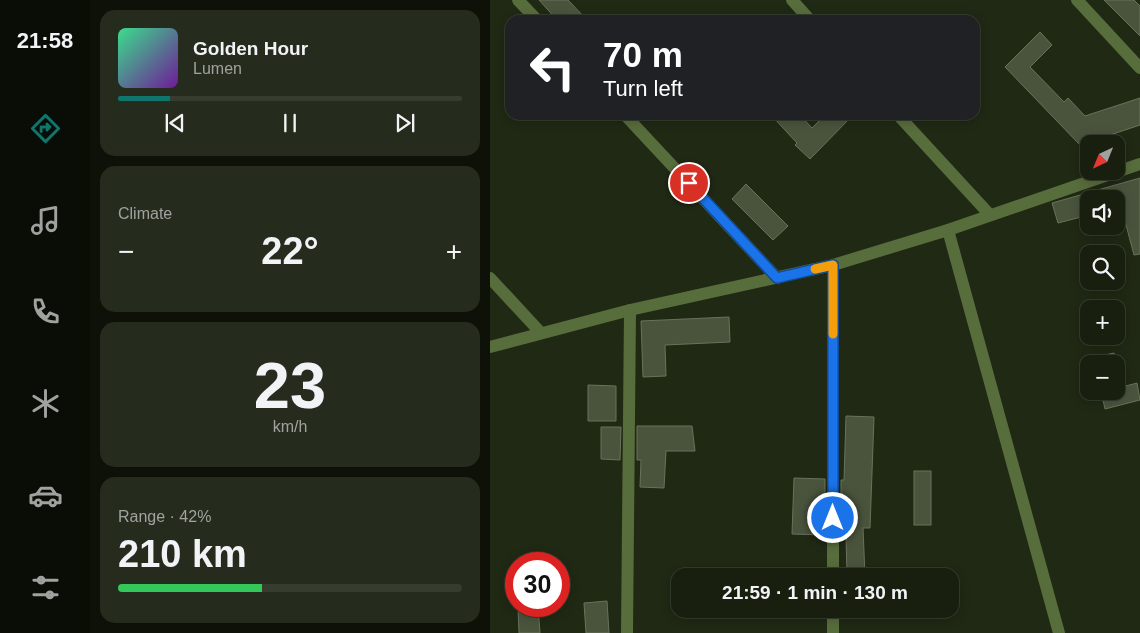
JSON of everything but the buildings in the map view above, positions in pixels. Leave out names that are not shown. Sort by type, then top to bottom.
[{"type":"street","points":[[518,0],[532,15]]},
{"type":"street","points":[[792,0],[806,15]]},
{"type":"street","points":[[1077,0],[1140,68]]},
{"type":"street","points":[[630,120],[777,278]]},
{"type":"street","points":[[903,120],[990,215]]},
{"type":"street","points":[[490,347],[630,310],[833,265],[948,230],[1140,164]]},
{"type":"street","points":[[948,230],[1059,633]]},
{"type":"street","points":[[833,265],[833,568]]},
{"type":"street","points":[[490,278],[541,334]]},
{"type":"street","points":[[627,633],[630,310]]},
{"type":"street","points":[[833,618],[833,633]]},
{"type":"slow traffic","points":[[815,269],[833,265],[833,334]]},
{"type":"route","points":[[689,183],[777,278],[833,265],[833,518]]}]
